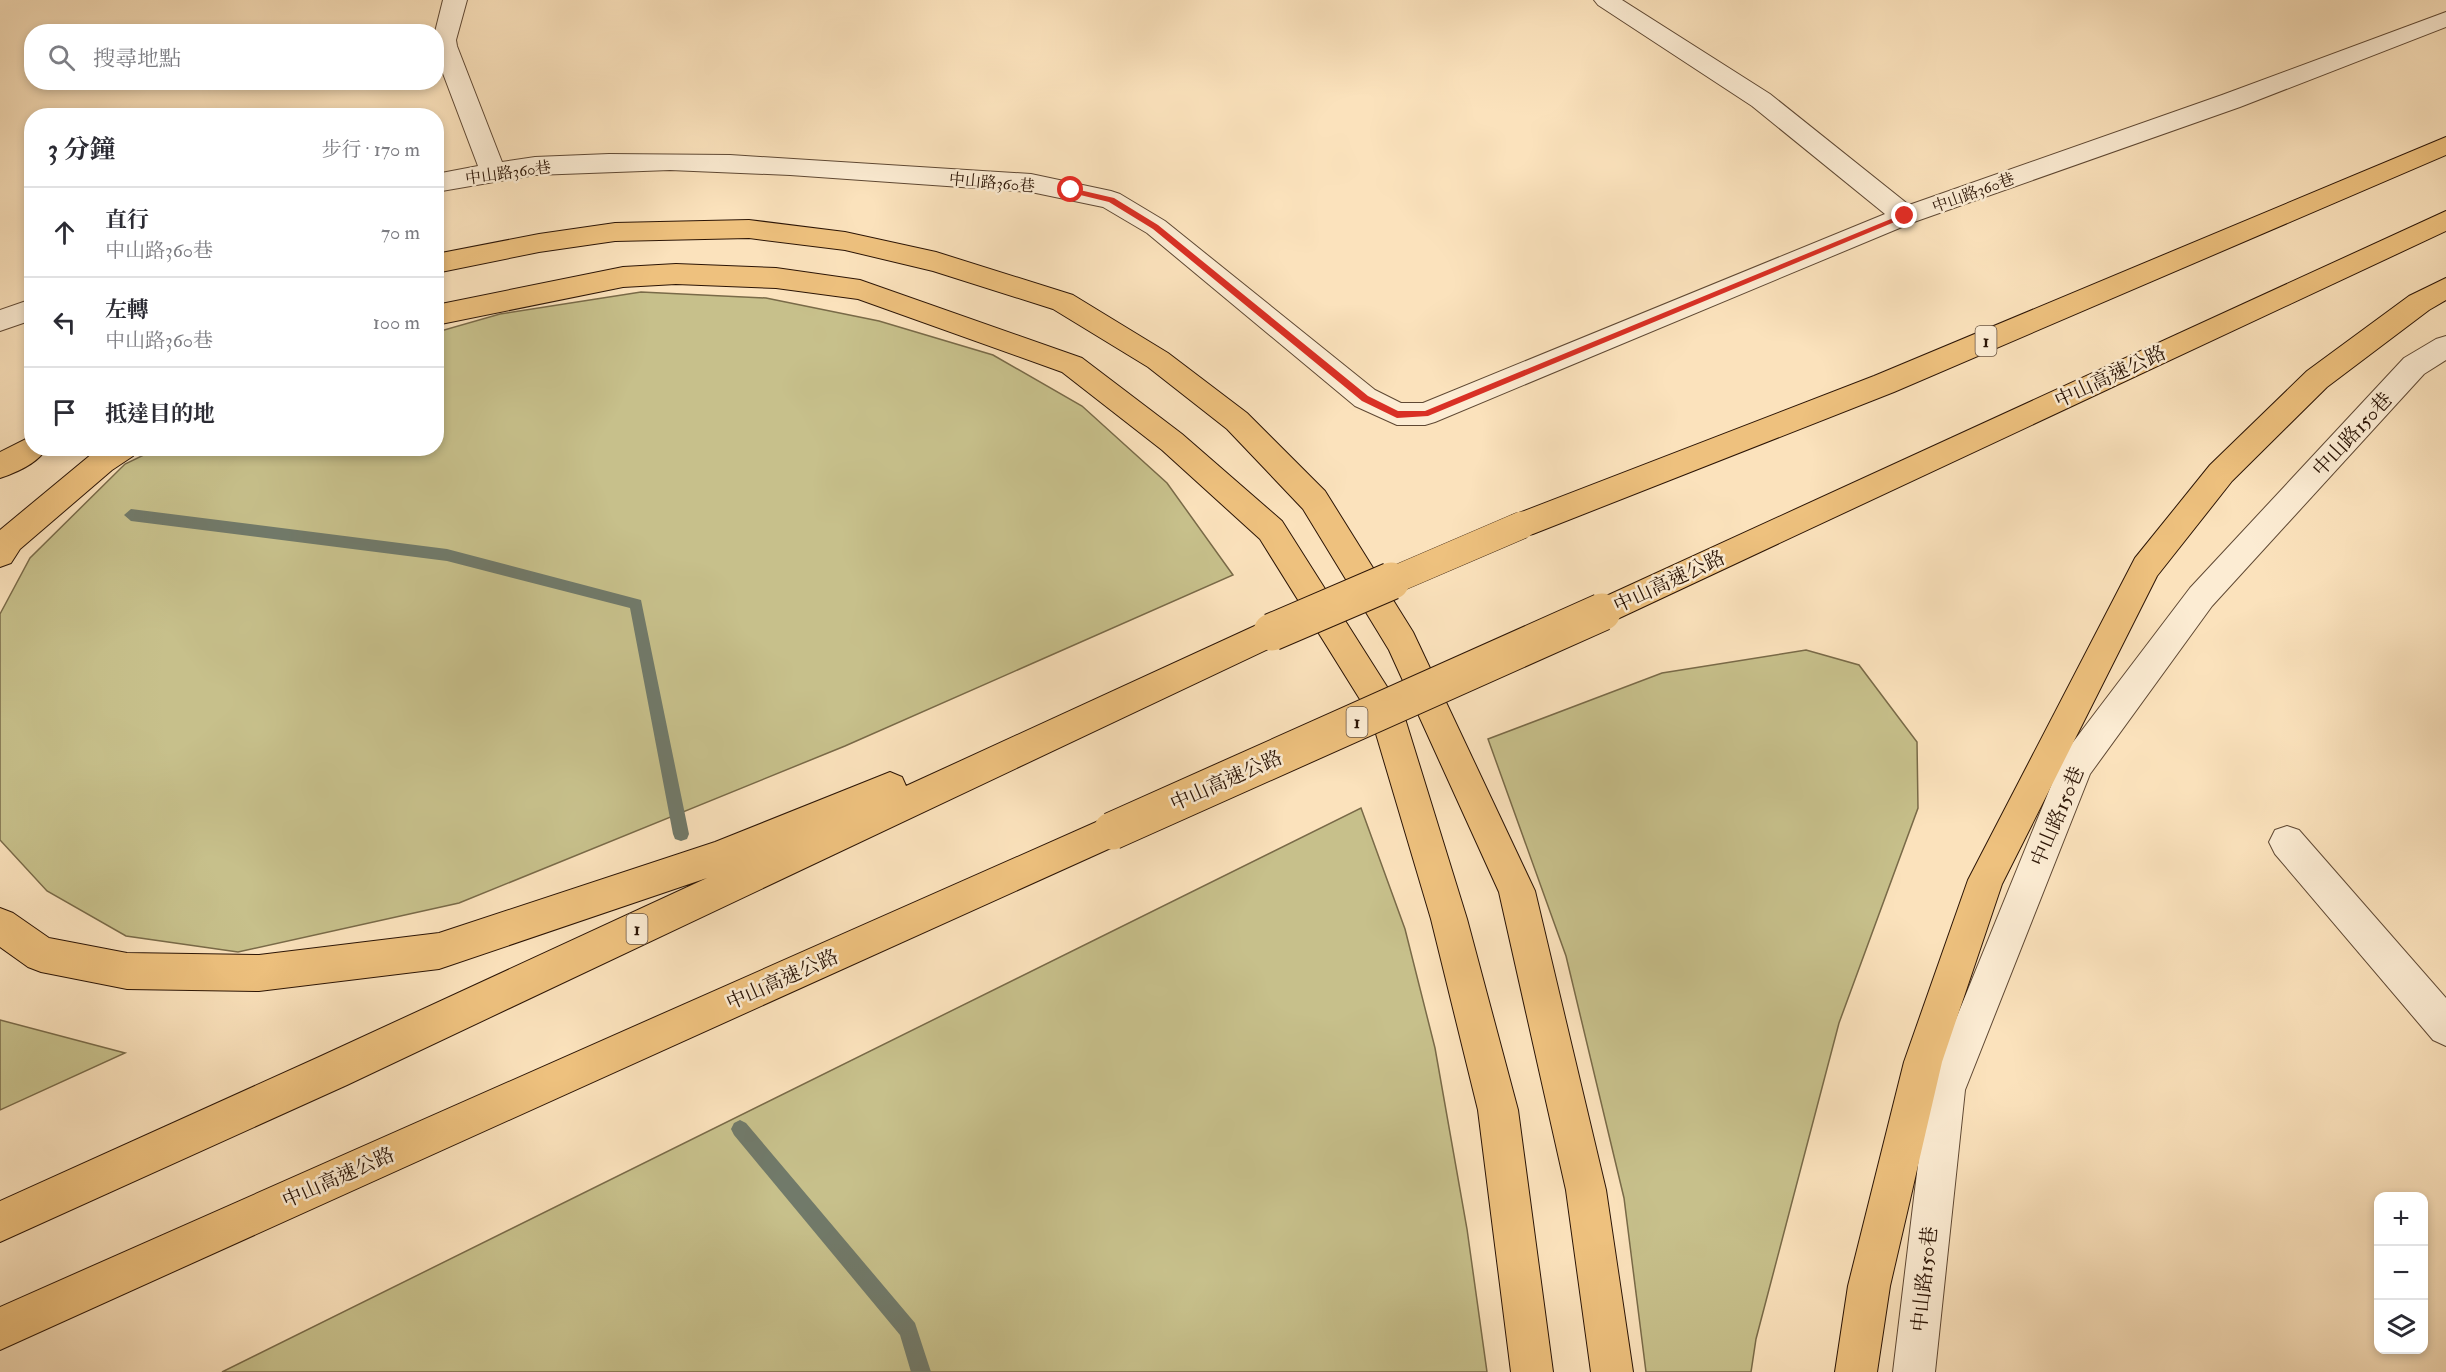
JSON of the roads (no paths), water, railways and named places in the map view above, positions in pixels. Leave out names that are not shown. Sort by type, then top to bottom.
[{"type":"highway","name":"1","points":[[0,1222],[344,1066],[1272,632],[1522,525],[1884,384],[2446,145]]},
{"type":"highway","name":"中山高速公路","points":[[0,1329],[1602,612],[2446,220]]},
{"type":"highway","points":[[444,262],[539,243],[615,232],[749,229],[845,241],[936,261],[1063,302],[1158,360],[1237,421],[1314,500],[1402,642],[1517,891],[1586,1190],[1612,1372]]},
{"type":"highway","points":[[444,313],[519,296],[623,277],[676,274],[776,278],[860,290],[1072,365],[1172,441],[1271,530],[1386,712],[1449,919],[1498,1110],[1532,1372]]},
{"type":"highway","points":[[1856,1372],[1869,1286],[1923,1062],[1986,880],[2146,567],[2221,473],[2317,379],[2419,303],[2446,288]]},
{"type":"highway","points":[[0,466],[24,452]]},
{"type":"highway","points":[[0,554],[18,533],[110,456]]},
{"type":"highway","points":[[0,925],[41,954],[127,971],[260,973],[439,951],[718,858],[1272,632]]},
{"type":"street","points":[[454,0],[444,40],[445,46],[493,172]]},
{"type":"street","points":[[1606,0],[1761,100],[1905,216]]},
{"type":"street","name":"中山路360巷","points":[[444,181],[548,165],[726,162],[1031,183],[1111,200],[1156,227],[1365,398],[1397,414],[1425,414],[1905,216],[2231,101],[2446,19]]},
{"type":"street","points":[[0,321],[24,312]]},
{"type":"street","name":"中山路150巷","points":[[1914,1372],[1946,1090],[2076,765],[2201,597],[2414,366],[2446,346]]},
{"type":"street","points":[[2287,842],[2446,1027]]},
{"type":"waterway","points":[[131,515],[447,555],[636,604],[681,834]]},
{"type":"waterway","points":[[740,1129],[908,1330],[921,1372]]}]
